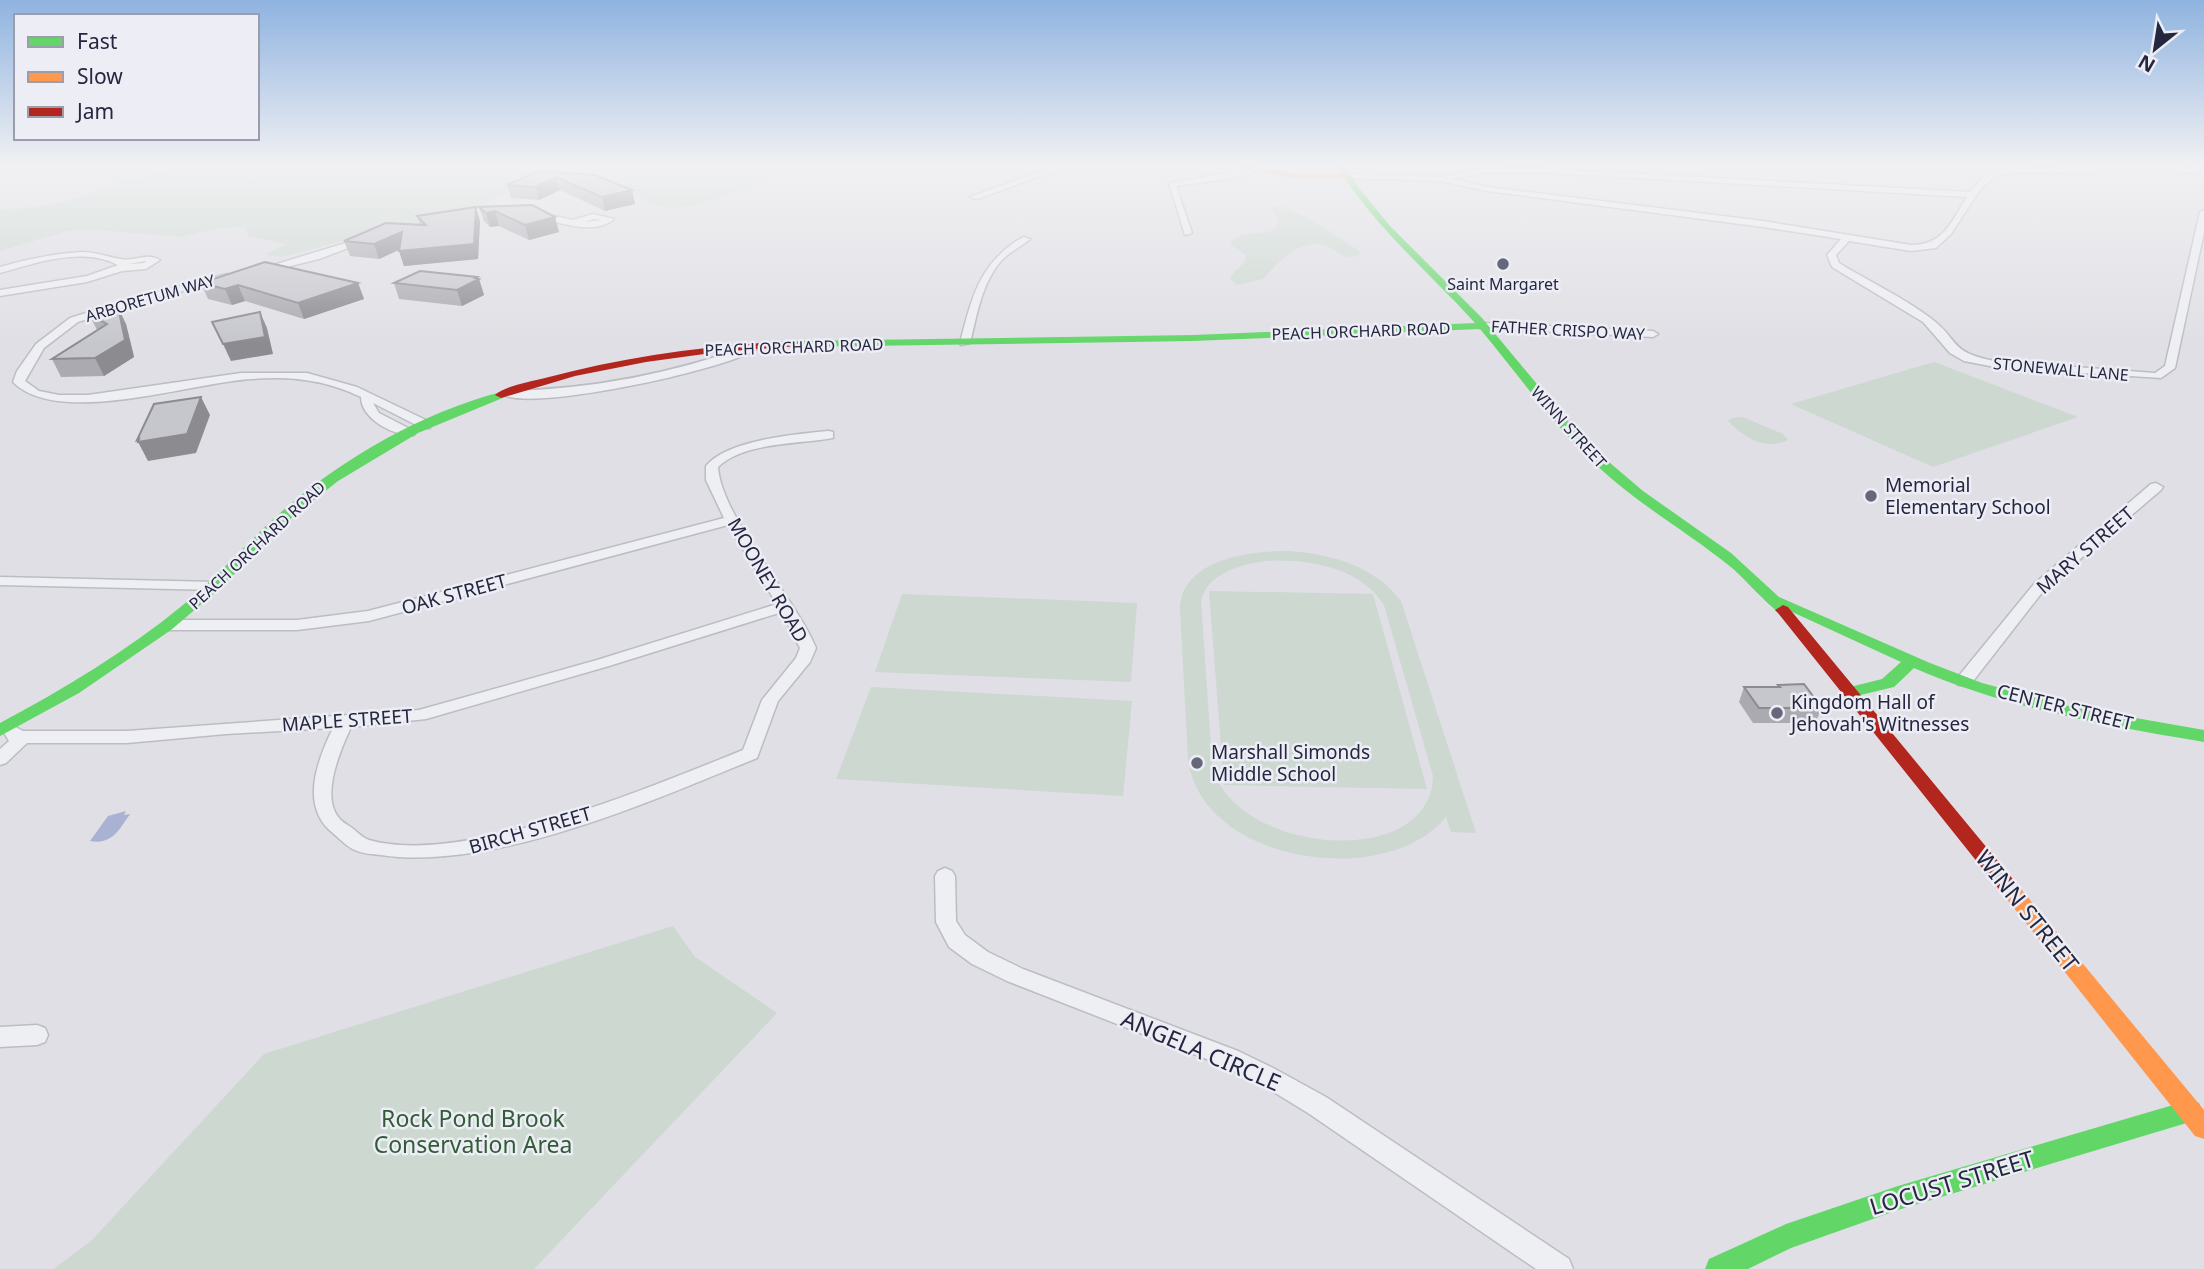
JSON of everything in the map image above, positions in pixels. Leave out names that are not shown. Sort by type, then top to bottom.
[{"type":"street","points":[[1185,225],[1188,233]]},
{"type":"street","name":"WINN STREET","points":[[1384,225],[1483,326],[1598,461],[1747,574],[1775,600],[2204,1128]]},
{"type":"street","points":[[1775,225],[1903,248],[1934,245],[1951,225]]},
{"type":"street","name":"STONEWALL LANE","points":[[1846,239],[1831,256],[1835,265],[1930,323],[1954,351],[1968,359],[1996,364],[2155,376],[2169,368],[2201,225]]},
{"type":"street","name":"ARBORETUM WAY","points":[[379,236],[306,260],[144,298],[74,320],[40,346],[19,382],[36,395],[88,399],[233,377],[290,375],[327,380],[426,425]]},
{"type":"street","points":[[965,343],[984,278],[1003,253],[1026,239]]},
{"type":"street","points":[[0,270],[36,260],[76,256],[105,256],[122,265],[99,277],[40,284],[0,293]]},
{"type":"street","name":"FATHER CRISPO WAY","points":[[1483,326],[1653,334]]},
{"type":"street","name":"PEACH ORCHARD ROAD","points":[[0,759],[17,745],[8,731],[82,685],[169,625],[216,586],[313,491],[352,464],[410,432],[508,394],[592,370],[658,356],[757,346],[1155,339],[1483,326]]},
{"type":"street","points":[[508,394],[567,393],[640,384],[685,372],[757,346]]},
{"type":"street","name":"ARBORETUM WAY","points":[[367,397],[367,406],[373,415],[410,432]]},
{"type":"street","name":"MOONEY ROAD","points":[[751,754],[770,700],[807,653],[807,643],[733,520],[711,478],[714,462],[722,457],[799,437],[829,435]]},
{"type":"street","name":"MARY STREET","points":[[1964,681],[2039,587],[2156,487]]},
{"type":"street","name":"OAK STREET","points":[[169,625],[297,625],[362,618],[733,520]]},
{"type":"street","points":[[0,581],[216,586]]},
{"type":"street","name":"CENTER STREET","points":[[1775,600],[1912,661],[1964,681],[2071,711],[2204,736]]},
{"type":"street","name":"MAPLE STREET","points":[[8,731],[127,737],[388,719],[430,712],[626,656],[786,606]]},
{"type":"street","points":[[1852,692],[1888,683],[1912,661]]},
{"type":"street","name":"BIRCH STREET","points":[[345,722],[326,765],[322,792],[326,814],[337,831],[349,840],[364,846],[403,852],[455,850],[507,840],[632,800],[751,754]]},
{"type":"street","name":"ANGELA CIRCLE","points":[[945,876],[946,922],[957,941],[980,958],[1015,975],[1230,1058],[1267,1076],[1317,1105],[1559,1269]]},
{"type":"street","points":[[0,1037],[37,1035]]},
{"type":"street","name":"LOCUST STREET","points":[[1719,1269],[1810,1229],[1911,1194],[2190,1111]]},
{"type":"green space","points":[[0,225],[406,225],[281,257],[264,255],[286,244],[248,236],[244,227],[219,228],[179,237],[87,229],[67,231],[0,251]]},
{"type":"green space","points":[[1276,225],[1320,225],[1360,252],[1354,257],[1319,244],[1300,247],[1263,279],[1237,285],[1230,279],[1244,262],[1246,255],[1231,245],[1231,240],[1243,235],[1272,231]]},
{"type":"green space","points":[[1934,362],[2078,417],[1933,467],[1791,404]]},
{"type":"green space","points":[[1743,417],[1783,434],[1788,440],[1771,444],[1748,437],[1728,421]]},
{"type":"green space","points":[[1286,551],[1334,558],[1365,570],[1401,601],[1476,833],[1451,832],[1446,817],[1418,840],[1382,854],[1341,859],[1299,855],[1259,843],[1225,822],[1200,794],[1188,759],[1180,609],[1184,592],[1192,579],[1220,561],[1254,553]],"holes":[[[1281,560],[1315,564],[1347,574],[1374,592],[1384,605],[1433,776],[1424,807],[1400,828],[1366,839],[1328,840],[1288,833],[1253,817],[1226,793],[1212,763],[1201,600],[1211,583],[1226,572],[1255,563]]]},
{"type":"green space","points":[[1209,591],[1373,594],[1427,789],[1224,785]]},
{"type":"green space","points":[[902,594],[1137,603],[1131,682],[875,672]]},
{"type":"green space","points":[[871,687],[1132,701],[1123,796],[836,779]]},
{"type":"green space","name":"Rock Pond Brook Conservation Area","points":[[673,926],[695,957],[777,1013],[534,1269],[54,1269],[92,1240],[264,1054]]},
{"type":"water","points":[[126,811],[124,815],[130,814],[114,835],[104,841],[90,841],[108,816]]},
{"type":"building","points":[[381,225],[475,225],[474,244],[399,251],[402,232],[374,244],[344,241]]},
{"type":"building","points":[[265,262],[358,283],[298,303],[238,285],[225,289],[201,283]]},
{"type":"building","points":[[420,271],[479,279],[457,290],[394,283]]},
{"type":"building","points":[[118,307],[125,340],[95,358],[52,359],[107,324],[89,314]]},
{"type":"building","points":[[260,312],[265,337],[223,344],[212,322]]},
{"type":"building","points":[[201,397],[187,434],[138,442],[154,404]]},
{"type":"building","points":[[1804,684],[1822,708],[1759,708],[1744,687],[1780,687],[1778,685]]},
{"type":"traffic: fast","points":[[1385,225],[1478,320],[1562,422],[1598,460],[1639,494],[1746,572],[1783,610]]},
{"type":"traffic: fast","points":[[794,344],[1193,338],[1483,326]]},
{"type":"traffic: fast","points":[[0,730],[97,674],[166,627],[213,587],[284,517],[333,478],[414,431],[501,395]]},
{"type":"traffic: fast","points":[[1779,601],[1924,666],[1976,686],[2040,705],[2204,736]]},
{"type":"traffic: fast","points":[[1852,692],[1888,683],[1912,661]]},
{"type":"traffic: fast","points":[[1719,1269],[1786,1237],[1898,1198],[2190,1111]]},
{"type":"traffic: slow","points":[[2009,888],[2204,1128]]},
{"type":"traffic: jam","points":[[501,395],[609,365],[682,353],[794,344]]},
{"type":"traffic: jam","points":[[1783,610],[2009,888]]},
{"type":"place","name":"Saint Margaret","points":[[1503,264]]},
{"type":"place","name":"Memorial Elementary School","points":[[1871,496]]},
{"type":"place","name":"Kingdom Hall of Jehovah's Witnesses","points":[[1777,713]]},
{"type":"place","name":"Marshall Simonds Middle School","points":[[1197,763]]}]
